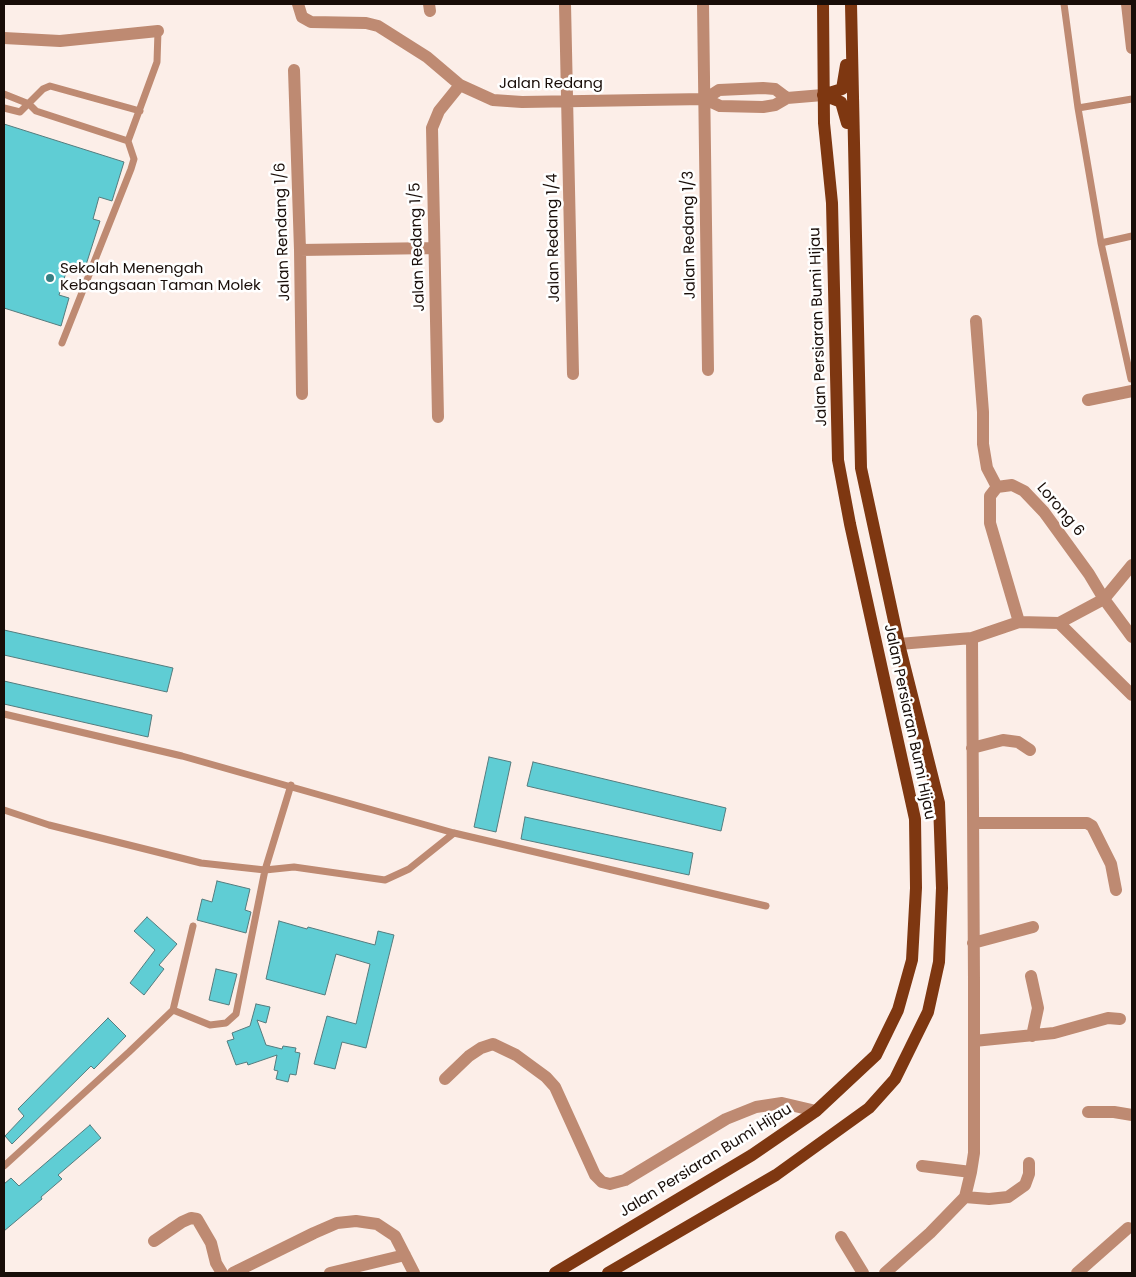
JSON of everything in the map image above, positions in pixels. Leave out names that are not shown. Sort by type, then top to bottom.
[{"type":"main road","name":"Jalan Persiaran Bumi Hijau","points":[[555,1273],[752,1155],[816,1111],[876,1055],[898,1010],[912,960],[916,888],[912,805],[850,524],[838,460],[832,203],[823,95],[823,4]]},
{"type":"main road","name":"Jalan Persiaran Bumi Hijau","points":[[608,1273],[776,1176],[869,1108],[895,1079],[928,1012],[939,962],[942,888],[939,804],[899,644],[861,468],[853,160],[852,9]]},
{"type":"main road","points":[[823,95],[842,89],[852,9]]},
{"type":"main road","points":[[823,95],[837,98],[844,107],[853,160]]},
{"type":"street","name":"Jalan Redang","points":[[298,4],[302,17],[311,22],[366,23],[378,26],[414,47],[460,85],[483,97],[502,102],[705,100],[720,106],[775,106],[787,98],[823,95]]},
{"type":"street","name":"Jalan Redang 1/4","points":[[566,4],[573,374]]},
{"type":"street","name":"Jalan Redang 1/3","points":[[703,4],[708,370]]},
{"type":"street","points":[[1127,4],[1132,48]]},
{"type":"street","points":[[4,38],[60,41],[158,31]]},
{"type":"street","name":"Jalan Rendang 1/6","points":[[294,70],[300,250],[302,394]]},
{"type":"street","name":"Jalan Redang 1/5","points":[[438,417],[432,128],[439,111],[460,85]]},
{"type":"street","name":"Jalan Redang","points":[[705,100],[719,90],[763,88],[775,89],[787,98]]},
{"type":"street","points":[[300,250],[434,248]]},
{"type":"street","points":[[976,321],[983,412],[983,444],[987,468],[997,487],[990,496],[990,522],[1019,622]]},
{"type":"street","points":[[1088,400],[1132,385]]},
{"type":"street","name":"Lorong 6","points":[[997,487],[1012,485],[1024,491],[1037,505],[1089,574],[1104,599],[1132,637]]},
{"type":"street","points":[[899,644],[972,638],[1019,622],[1059,622],[1104,599],[1132,565]]},
{"type":"street","points":[[1059,622],[1132,695]]},
{"type":"street","points":[[885,1273],[930,1233],[965,1197],[974,1153],[972,638]]},
{"type":"street","points":[[972,748],[1003,740],[1018,742],[1030,750]]},
{"type":"street","points":[[974,823],[1087,823],[1092,826],[1111,864],[1116,890]]},
{"type":"street","points":[[974,943],[1033,926]]},
{"type":"street","points":[[1031,976],[1038,1008],[1032,1036]]},
{"type":"street","points":[[974,1041],[1054,1033],[1108,1018],[1120,1019]]},
{"type":"street","points":[[445,1079],[469,1056],[481,1048],[493,1044],[516,1055],[546,1077],[555,1087],[595,1175],[602,1182],[610,1184],[625,1180],[726,1119],[756,1107],[782,1104],[816,1111]]},
{"type":"street","points":[[1088,1112],[1114,1112],[1132,1115]]},
{"type":"street","points":[[965,1197],[989,1199],[1008,1197],[1025,1185],[1029,1174],[1029,1163]]},
{"type":"street","points":[[922,1166],[971,1172]]},
{"type":"street","points":[[154,1241],[182,1222],[191,1218],[197,1219],[211,1243],[216,1263],[222,1273]]},
{"type":"street","points":[[233,1273],[337,1223],[356,1221],[377,1224],[395,1236],[414,1273]]},
{"type":"street","points":[[1077,1273],[1128,1228]]},
{"type":"street","points":[[841,1237],[863,1273]]},
{"type":"street","points":[[330,1273],[405,1255]]},
{"type":"lane","points":[[1064,4],[1078,108],[1101,243],[1132,385]]},
{"type":"lane","points":[[62,344],[134,159],[128,141],[157,62],[158,31]]},
{"type":"lane","points":[[4,108],[17,112],[29,104],[43,89],[50,86],[140,111]]},
{"type":"lane","points":[[4,94],[29,104],[36,111],[128,141]]},
{"type":"lane","points":[[1078,108],[1132,99]]},
{"type":"lane","points":[[1101,243],[1132,236]]},
{"type":"lane","points":[[4,714],[182,756],[291,785],[454,833],[766,906]]},
{"type":"lane","points":[[173,1010],[210,1025],[226,1023],[236,1014],[265,870],[291,785]]},
{"type":"lane","points":[[4,810],[49,825],[201,863],[265,870],[294,867],[385,880],[409,868],[454,833]]},
{"type":"lane","points":[[4,1166],[173,1010],[193,926]]},
{"type":"building","points":[[4,124],[124,162],[112,201],[99,197],[93,219],[100,221],[85,268],[69,263],[59,295],[69,298],[61,326],[4,308]]},
{"type":"building","points":[[4,630],[173,668],[167,692],[4,655]]},
{"type":"building","points":[[4,681],[152,715],[148,737],[4,704]]},
{"type":"building","points":[[489,757],[511,762],[496,832],[474,827]]},
{"type":"building","points":[[533,762],[726,808],[721,831],[527,786]]},
{"type":"building","points":[[525,817],[693,853],[689,875],[521,839]]},
{"type":"building","points":[[217,881],[250,889],[245,910],[251,912],[246,933],[197,920],[202,899],[212,902]]},
{"type":"building","points":[[147,917],[177,944],[159,965],[164,969],[144,995],[130,983],[155,950],[134,931]]},
{"type":"building","points":[[279,921],[375,945],[378,931],[394,935],[366,1048],[342,1042],[335,1069],[314,1064],[327,1016],[356,1024],[370,964],[336,954],[325,995],[266,979]]},
{"type":"building","points":[[216,969],[237,974],[229,1005],[209,1000]]},
{"type":"building","points":[[256,1004],[270,1007],[266,1023],[257,1020],[266,1045],[282,1049],[283,1046],[296,1048],[295,1052],[300,1053],[296,1075],[290,1074],[288,1082],[276,1079],[278,1071],[274,1070],[277,1055],[248,1065],[247,1062],[236,1065],[227,1041],[234,1039],[232,1033],[250,1026]]},
{"type":"building","points":[[108,1018],[126,1036],[94,1069],[91,1066],[12,1144],[5,1136],[24,1116],[18,1109]]},
{"type":"building","points":[[90,1125],[101,1138],[58,1175],[62,1179],[41,1197],[42,1199],[4,1231],[4,1184],[11,1178],[19,1186]]},
{"type":"place","name":"Sekolah Menengah Kebangsaan Taman Molek","points":[[50,278]]}]
